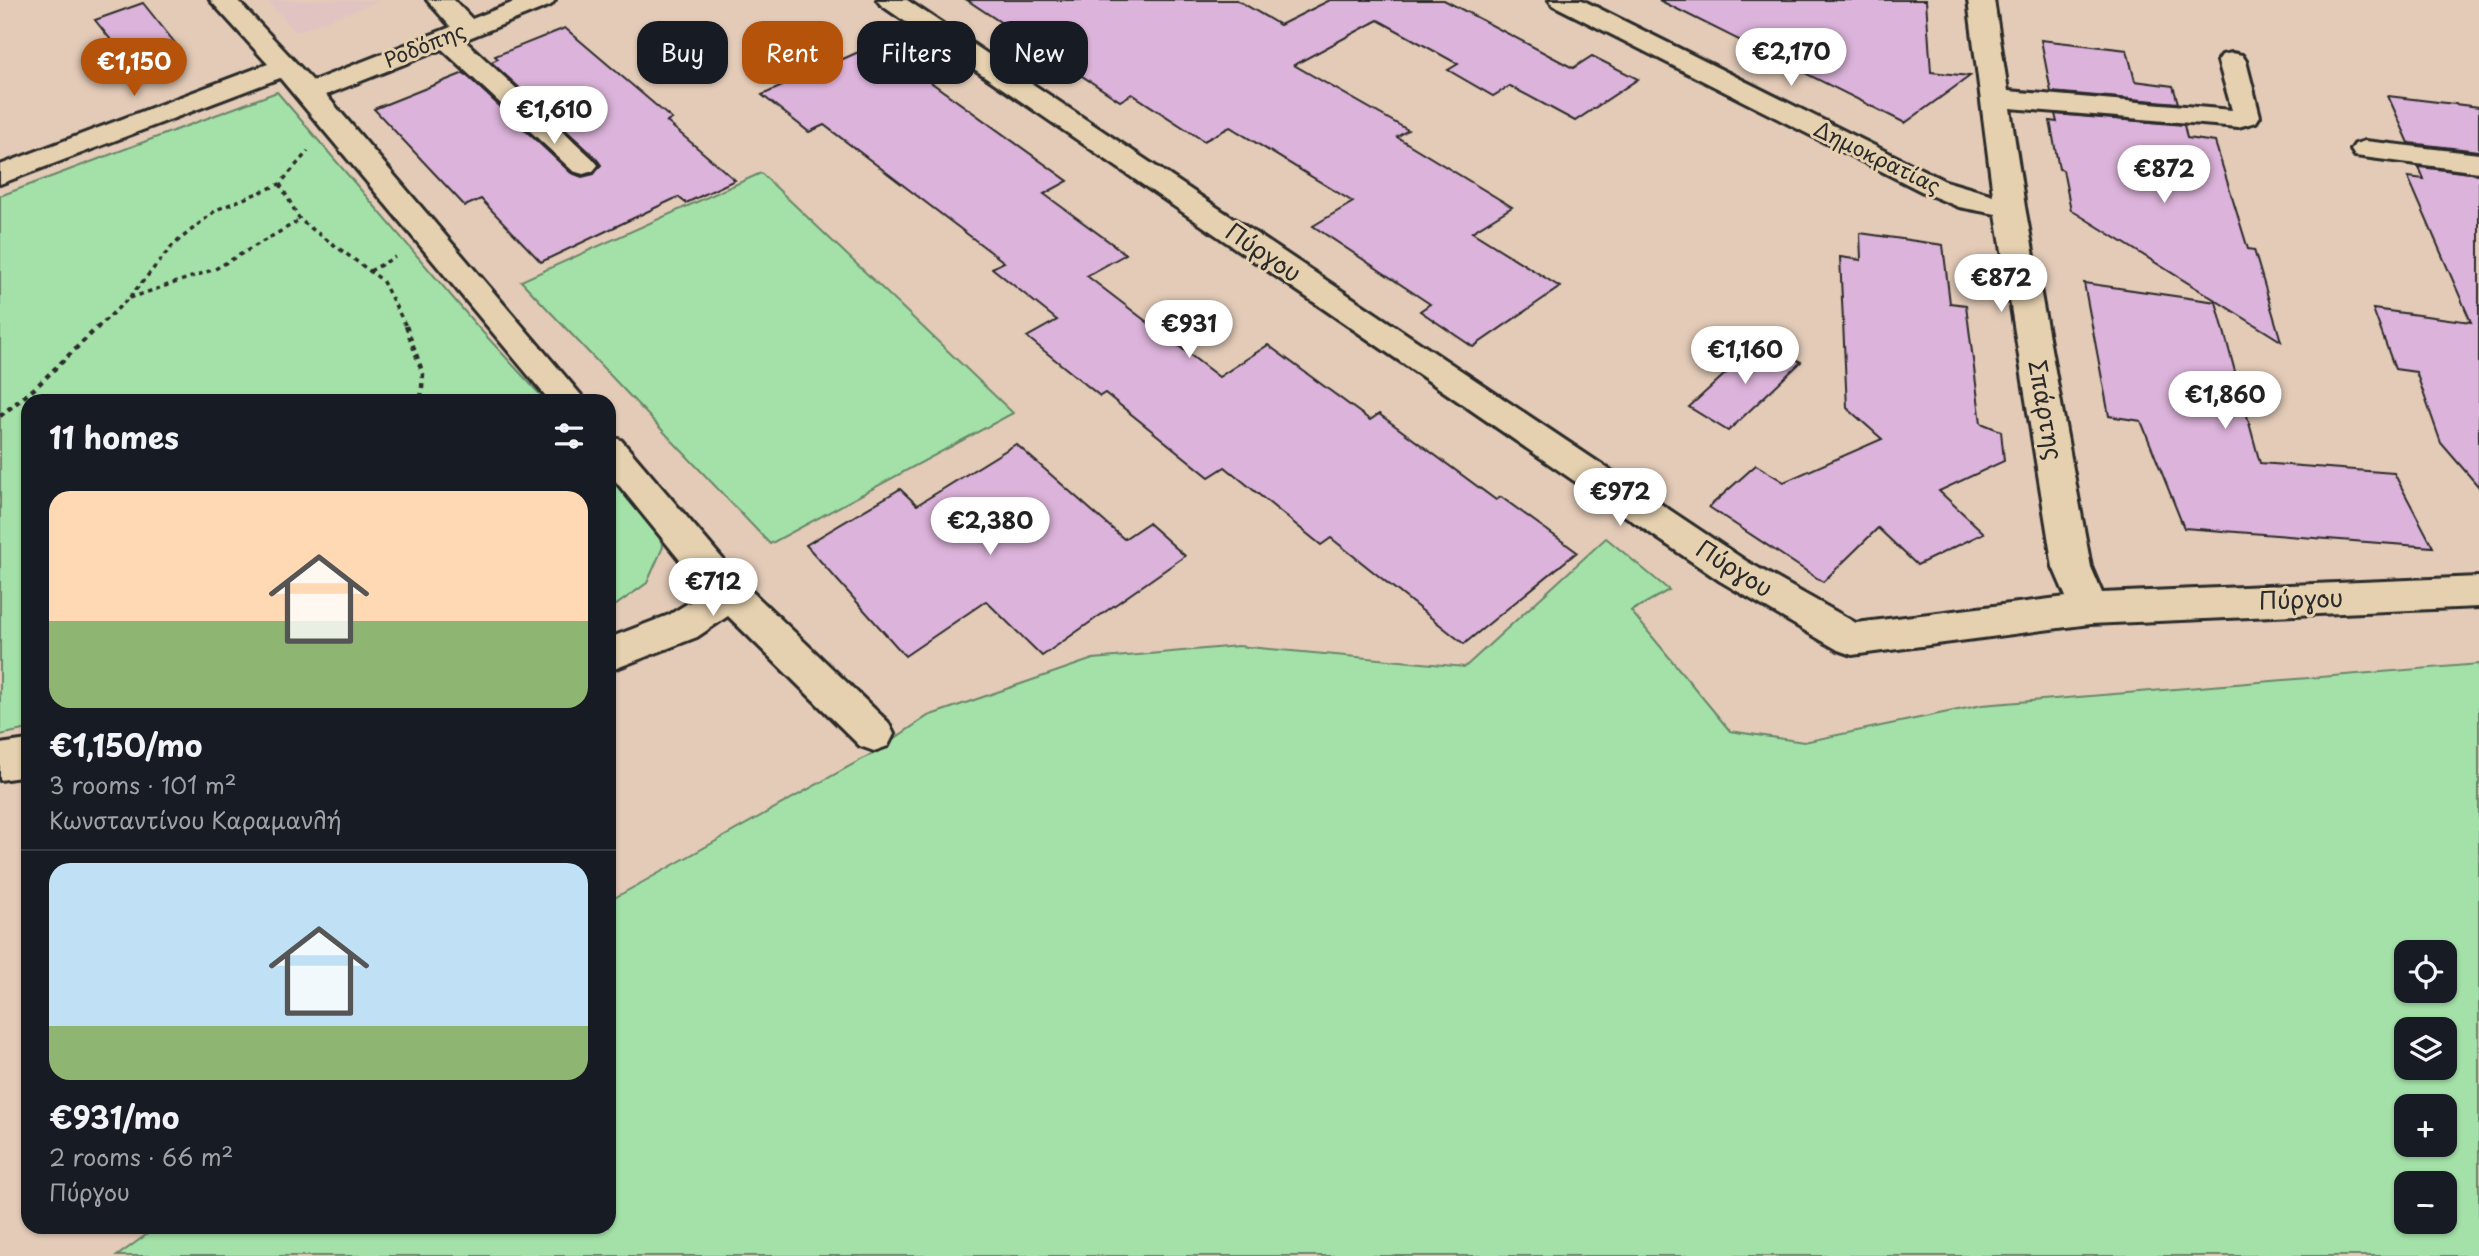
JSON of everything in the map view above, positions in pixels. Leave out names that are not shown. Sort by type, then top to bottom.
[{"type":"street","points":[[223,0],[309,92],[563,394]]},
{"type":"street","points":[[440,0],[457,34],[583,165]]},
{"type":"street","name":"Ροδόπης","points":[[309,92],[542,0]]},
{"type":"street","name":"Πύργου","points":[[890,0],[1733,571],[1852,639],[2090,609],[2479,592]]},
{"type":"street","name":"Δημοκρατίας","points":[[1562,0],[1935,187],[1970,201],[2010,207]]},
{"type":"street","name":"Σπάρτης","points":[[1981,0],[2010,207],[2072,567],[2090,609]]},
{"type":"street","points":[[1994,98],[2238,119],[2246,116],[2246,110],[2232,61]]},
{"type":"street","points":[[0,175],[286,66]]},
{"type":"street","points":[[2365,150],[2479,163]]},
{"type":"street","points":[[616,457],[731,595],[874,734]]},
{"type":"street","points":[[616,653],[683,626],[731,595]]},
{"type":"street","points":[[0,762],[21,759]]},
{"type":"path","points":[[28,394],[129,298],[173,245],[216,210],[280,184],[334,121]]},
{"type":"path","points":[[280,184],[300,220],[382,280],[403,317],[423,374],[422,394]]},
{"type":"path","points":[[129,298],[215,269],[300,220]]},
{"type":"path","points":[[0,416],[21,400]]},
{"type":"shaded area","points":[[266,0],[382,0],[296,32]]},
{"type":"green space","points":[[277,92],[477,326],[540,394],[21,394],[21,730],[0,735],[0,196]]},
{"type":"green space","points":[[761,173],[1013,413],[770,544],[521,281]]},
{"type":"green space","points":[[616,476],[651,514],[663,547],[647,583],[616,605]]},
{"type":"green space","points":[[1606,538],[1669,590],[1631,611],[1730,731],[1804,742],[1982,705],[2479,664],[2479,1256],[117,1256],[147,1234],[616,1234],[616,897],[873,753],[928,716],[1093,659],[1238,646],[1465,667]]},
{"type":"building","points":[[967,0],[1237,0],[1280,25],[1330,0],[1444,0],[1573,68],[1592,56],[1638,79],[1575,121],[1510,86],[1493,96],[1448,70],[1458,64],[1378,20],[1294,65],[1408,130],[1397,137],[1512,207],[1472,232],[1560,287],[1473,347],[1420,311],[1430,304],[1313,226],[1353,202],[1230,127],[1204,141],[1132,94],[1120,101],[1088,80],[1088,21],[999,21]]},
{"type":"building","points":[[1659,0],[1926,0],[1931,72],[1970,76],[1905,123]]},
{"type":"building","points":[[143,3],[175,43],[127,60],[95,20]]},
{"type":"building","points":[[565,28],[672,119],[667,122],[735,180],[686,203],[678,197],[541,262],[481,199],[465,206],[374,109],[464,73],[571,173],[582,177],[594,174],[601,165],[595,157],[491,62],[498,59],[495,56]]},
{"type":"building","points":[[2041,40],[2127,50],[2135,81],[2173,86],[2178,103],[2051,92]]},
{"type":"building","points":[[857,53],[857,84],[933,84],[1068,181],[1044,194],[1126,254],[1087,276],[1219,377],[1268,345],[1370,420],[1379,414],[1496,500],[1501,497],[1577,552],[1464,644],[1331,538],[1321,545],[1225,467],[1209,477],[1105,393],[1100,396],[1027,337],[1057,320],[992,268],[1004,262],[824,125],[809,132],[762,95],[787,84],[843,84],[843,59]]},
{"type":"building","points":[[2388,96],[2479,107],[2479,151],[2409,143]]},
{"type":"building","points":[[2055,114],[2184,125],[2187,138],[2215,142],[2248,249],[2254,250],[2281,341],[2071,210],[2063,170],[2059,169],[2050,121],[2057,122]]},
{"type":"building","points":[[2419,167],[2479,174],[2479,487],[2441,443],[2416,372],[2395,369],[2373,309],[2471,322],[2408,177],[2424,179]]},
{"type":"building","points":[[1860,233],[1943,245],[1950,303],[1966,305],[1981,423],[2001,431],[2004,461],[1939,491],[1984,533],[1917,565],[1878,528],[1823,582],[1709,507],[1756,465],[1784,482],[1882,439],[1847,408],[1840,257],[1861,260]]},
{"type":"building","points":[[2084,283],[2216,302],[2260,463],[2394,473],[2433,547],[2184,528],[2141,421],[2109,416]]},
{"type":"building","points":[[1761,341],[1801,362],[1728,431],[1689,407]]},
{"type":"building","points":[[1016,444],[1124,539],[1148,523],[1185,556],[1042,656],[986,601],[905,656],[806,545],[900,489],[917,505]]}]
